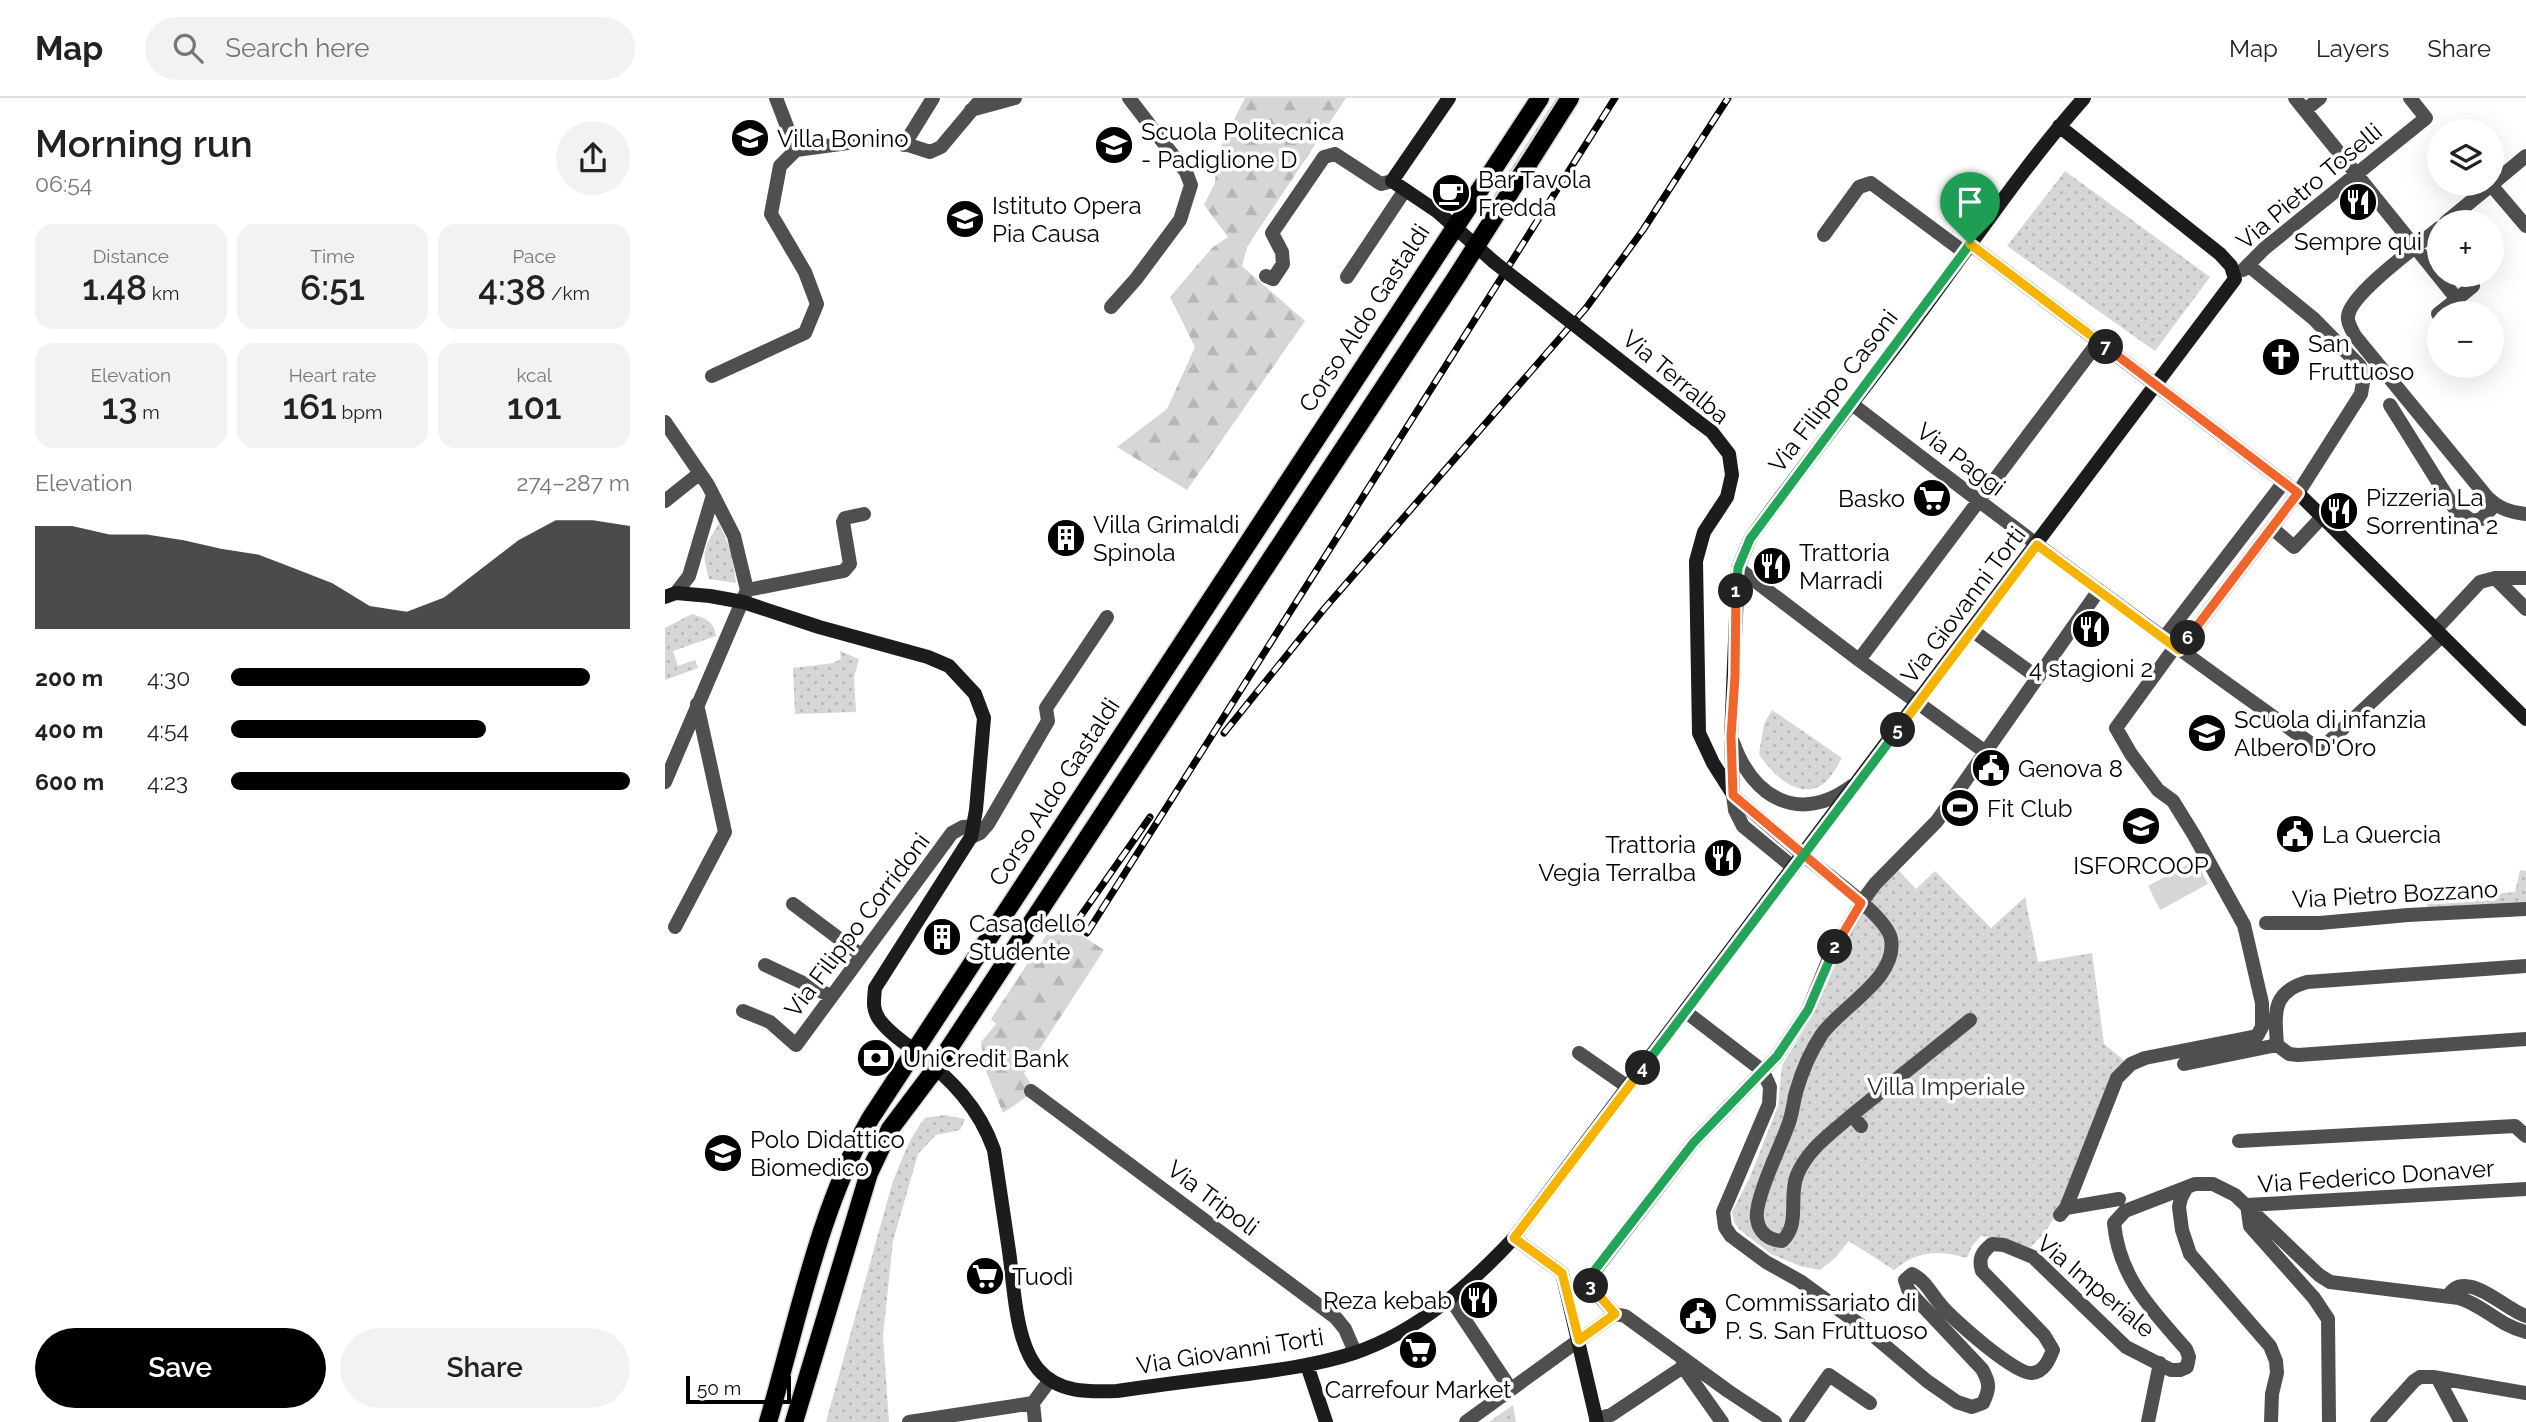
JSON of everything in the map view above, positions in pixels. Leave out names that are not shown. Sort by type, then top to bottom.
[{"type":"main road","name":"Corso Aldo Gastaldi","points":[[768,1422],[837,1188],[870,1119],[1454,225],[1540,98]]},
{"type":"main road","points":[[794,1422],[869,1173],[890,1129],[936,1068],[1476,246],[1570,98]]},
{"type":"street","points":[[776,98],[796,150]]},
{"type":"street","points":[[904,145],[933,98]]},
{"type":"street","points":[[712,376],[805,333],[817,304],[805,272],[771,214],[780,166],[796,150],[877,139],[893,140],[930,152],[941,147],[982,98]]},
{"type":"street","points":[[970,111],[1015,98]]},
{"type":"street","points":[[1111,307],[1136,279],[1180,220],[1191,185],[1186,172],[1129,98]]},
{"type":"street","points":[[1266,276],[1273,279],[1283,264],[1282,252],[1272,233],[1324,157],[1335,154],[1381,184],[1392,181],[1449,98]]},
{"type":"street","name":"Via Filippo Casoni","points":[[1738,568],[1750,539],[2059,126],[2084,98]]},
{"type":"street","points":[[2295,98],[2457,299]]},
{"type":"street","points":[[2305,110],[2320,98]]},
{"type":"street","name":"Via Pietro Toselli","points":[[2235,279],[2265,248],[2426,118],[2410,98]]},
{"type":"street","points":[[2059,126],[2220,254],[2231,267],[2235,279]]},
{"type":"street","points":[[2504,174],[2526,156]]},
{"type":"street","points":[[1392,181],[1454,225]]},
{"type":"street","points":[[1824,234],[1859,187],[1871,183],[1967,248],[2099,341],[2298,493],[2526,719]]},
{"type":"street","points":[[1347,277],[1405,190]]},
{"type":"street","points":[[2461,210],[2478,196]]},
{"type":"street","points":[[2500,196],[2526,226]]},
{"type":"street","name":"Corso Aldo Gastaldi","points":[[1454,225],[1476,246]]},
{"type":"street","points":[[2427,238],[2358,297],[2348,315],[2349,325],[2355,336],[2495,505],[2510,512],[2526,514]]},
{"type":"street","name":"Via Terralba","points":[[1476,246],[1712,432],[1729,454],[1733,475],[1727,497],[1705,532],[1696,561],[1699,733],[1733,795],[1803,855]]},
{"type":"street","points":[[2173,645],[2272,528],[2298,493],[2361,394],[2364,376],[2360,366],[2314,319],[2249,265]]},
{"type":"street","name":"Via Giovanni Torti","points":[[1050,1380],[1065,1388],[1079,1391],[1117,1391],[1307,1365],[1355,1352],[1411,1326],[1451,1298],[1481,1272],[1514,1238],[1686,1012],[2235,279]]},
{"type":"street","points":[[2454,301],[2472,287]]},
{"type":"street","points":[[1859,660],[2099,341]]},
{"type":"street","name":"Via Paggi","points":[[1852,404],[2037,545],[2320,750],[2439,633]]},
{"type":"street","points":[[2390,405],[2455,509],[2472,521],[2481,519],[2495,505]]},
{"type":"street","points":[[665,422],[713,495],[734,536],[745,596],[665,782]]},
{"type":"street","points":[[665,501],[700,474]]},
{"type":"street","points":[[2119,1199],[2063,1211],[2117,1078],[2131,1064],[2145,1058],[2256,1036],[2262,1027],[2262,1003],[2244,925],[2195,835],[2173,802],[2158,790],[2131,754],[2116,728],[2284,482]]},
{"type":"street","points":[[671,595],[689,576],[713,495]]},
{"type":"street","points":[[745,596],[844,570],[850,564],[843,522],[845,518],[864,514]]},
{"type":"street","points":[[2272,528],[2294,547],[2322,517]]},
{"type":"street","points":[[1738,568],[1984,751]]},
{"type":"street","points":[[1738,568],[1731,737],[1735,810],[1743,826],[1794,867]]},
{"type":"street","points":[[2439,633],[2480,582],[2495,578],[2526,578]]},
{"type":"street","points":[[2495,578],[2526,609]]},
{"type":"street","points":[[1775,1422],[1683,1363],[1625,1316],[1615,1314],[1592,1288],[1590,1277],[1694,1142],[1777,1056],[1808,1010],[1830,956],[1861,903],[1875,884],[1937,821],[2099,590]]},
{"type":"street","name":"Via Filippo Corridoni","points":[[671,595],[745,596],[766,610],[940,661],[949,666],[975,694],[984,718],[972,831],[875,988],[873,1007],[879,1019],[902,1042],[936,1068],[978,1113],[986,1128],[994,1150],[1019,1320],[1028,1354],[1050,1380]]},
{"type":"street","name":"Via Filippo Corridoni","points":[[743,1011],[770,1022],[796,1045],[952,833],[963,827],[980,833],[988,824],[1048,721],[1046,708],[1107,617]]},
{"type":"street","points":[[1973,631],[2037,677]]},
{"type":"street","points":[[675,927],[725,832],[697,705]]},
{"type":"street","points":[[1731,737],[1741,765],[1761,788],[1775,799],[1792,803],[1817,802],[1843,793],[1859,782]]},
{"type":"street","points":[[1803,855],[1883,922],[1891,941],[1888,965],[1827,1028],[1813,1047],[1804,1068],[1789,1125],[1756,1217],[1760,1229],[1769,1239],[1782,1241],[1790,1234],[1793,1187],[1805,1160],[1828,1135],[1857,1121],[1970,1020]]},
{"type":"street","points":[[793,904],[861,955]]},
{"type":"street","name":"Via Pietro Bozzano","points":[[2266,923],[2320,923],[2526,909]]},
{"type":"street","points":[[765,965],[831,996]]},
{"type":"street","points":[[2277,1045],[2277,1003],[2295,985],[2526,966]]},
{"type":"street","points":[[2262,1003],[2277,1003]]},
{"type":"street","points":[[1686,1012],[1763,1070]]},
{"type":"street","points":[[2184,1064],[2277,1045],[2289,1054],[2298,1055],[2526,1039]]},
{"type":"street","points":[[1579,1053],[1628,1087]]},
{"type":"street","name":"Via Imperiale","points":[[1763,1070],[1770,1087],[1769,1104],[1723,1212],[1725,1227],[1731,1236],[1766,1262],[1800,1281],[1863,1327],[1927,1381],[1957,1402],[1972,1407],[1983,1403],[1989,1391],[1989,1381],[1982,1368],[1908,1289],[1905,1280],[1912,1274],[1922,1279],[1942,1307],[1972,1334],[2022,1373],[2033,1374],[2049,1361],[2053,1350],[2044,1335],[1982,1271],[1979,1262],[1983,1252],[1992,1244],[2004,1245],[2033,1257],[2126,1347],[2171,1370],[2180,1370],[2187,1367],[2189,1357],[2186,1349],[2148,1307],[2136,1289],[2116,1239],[2114,1223],[2125,1211],[2161,1196],[2205,1183],[2220,1186],[2247,1205]]},
{"type":"street","name":"Via Tripoli","points":[[1031,1091],[1336,1318],[1345,1329],[1355,1352]]},
{"type":"street","points":[[2239,1141],[2515,1126],[2526,1136]]},
{"type":"street","points":[[2187,1187],[2179,1207],[2182,1230],[2190,1254],[2270,1346],[2276,1361],[2271,1422]]},
{"type":"street","name":"Via Federico Donaver","points":[[2247,1205],[2526,1189]]},
{"type":"street","points":[[2161,1196],[2174,1199],[2179,1207]]},
{"type":"street","points":[[2247,1205],[2250,1226],[2314,1298],[2328,1319],[2329,1422]]},
{"type":"street","name":"Via Federico Donaver","points":[[2247,1205],[2319,1275],[2330,1282],[2448,1296],[2476,1303],[2508,1327],[2526,1332]]},
{"type":"street","points":[[1514,1238],[1562,1273],[1597,1420],[1611,1415],[1683,1363]]},
{"type":"street","name":"Via Federico Donaver","points":[[2448,1296],[2451,1291],[2462,1286],[2480,1289],[2502,1305],[2526,1316]]},
{"type":"street","points":[[1457,1307],[1510,1388]]},
{"type":"street","points":[[1470,1421],[1510,1388],[1615,1314]]},
{"type":"street","points":[[1683,1363],[1721,1422]]},
{"type":"street","points":[[2148,1422],[2160,1363]]},
{"type":"street","points":[[1307,1365],[1326,1422]]},
{"type":"street","points":[[1796,1422],[1829,1376],[1870,1403]]},
{"type":"street","points":[[2377,1422],[2414,1381],[2427,1376],[2526,1393]]},
{"type":"street","points":[[2438,1379],[2461,1422]]},
{"type":"street","points":[[1035,1422],[1033,1403],[1050,1380]]},
{"type":"street","points":[[909,1422],[1033,1403]]},
{"type":"green space","points":[[1245,98],[1346,98],[1247,247],[1242,266],[1305,321],[1187,490],[1117,447],[1167,409],[1195,347],[1170,297],[1212,248],[1228,237],[1204,205],[1215,183],[1216,161],[1225,137]]},
{"type":"green space","points":[[1556,98],[1560,98],[1486,213],[1483,212]]},
{"type":"green space","points":[[2065,171],[2210,277],[2155,351],[2007,246]]},
{"type":"green space","points":[[719,523],[732,553],[736,583],[709,579],[705,550]]},
{"type":"green space","points":[[692,614],[708,621],[716,636],[673,651],[678,666],[695,660],[698,668],[665,680],[665,628]]},
{"type":"green space","points":[[840,651],[859,659],[854,677],[856,712],[795,714],[793,668],[833,663],[841,659]]},
{"type":"green space","points":[[1772,710],[1842,758],[1822,785],[1813,789],[1795,787],[1778,776],[1759,754],[1764,724]]},
{"type":"green space","points":[[2196,860],[2208,884],[2160,910],[2148,886]]},
{"type":"green space","name":"Villa Imperiale","points":[[1896,868],[1916,889],[1935,871],[1991,928],[2025,897],[2038,962],[2092,953],[2104,1044],[2126,1062],[2062,1205],[2045,1232],[2030,1248],[2006,1239],[1981,1236],[1972,1246],[1967,1258],[1938,1253],[1920,1255],[1894,1270],[1849,1241],[1835,1258],[1820,1270],[1800,1266],[1771,1254],[1739,1229],[1732,1212],[1750,1177],[1778,1106],[1782,1065],[1815,1012],[1835,959],[1866,906]]},
{"type":"green space","points":[[2520,870],[2526,871],[2526,905],[2427,910],[2427,897],[2444,899],[2515,892]]},
{"type":"green space","points":[[1057,919],[1104,950],[1024,1073],[1035,1091],[1003,1113],[985,1069],[981,1042],[996,1024],[991,1019]]},
{"type":"green space","points":[[944,1115],[965,1119],[960,1130],[936,1135],[918,1154],[893,1241],[883,1336],[889,1422],[826,1422],[892,1184],[910,1142],[925,1118]]},
{"type":"green space","points":[[1513,1405],[1516,1422],[1489,1422]]},
{"type":"railway","points":[[1087,933],[1615,98]]},
{"type":"railway","points":[[1224,733],[1324,609],[1586,308],[1643,230],[1728,98]]},
{"type":"railway","points":[[1075,924],[1150,817]]},
{"type":"place","name":"Villa Bonino","points":[[750,138]]},
{"type":"place","name":"Scuola Politecnica - Padiglione D","points":[[1114,145]]},
{"type":"place","name":"Bar Tavola Fredda","points":[[1451,193]]},
{"type":"place","name":"Sempre qui","points":[[2358,202]]},
{"type":"place","name":"Istituto Opera Pia Causa","points":[[965,219]]},
{"type":"place","name":"San Fruttuoso","points":[[2281,357]]},
{"type":"place","name":"Basko","points":[[1932,498]]},
{"type":"place","name":"Pizzeria La Sorrentina 2","points":[[2339,511]]},
{"type":"place","name":"Villa Grimaldi Spinola","points":[[1066,538]]},
{"type":"place","name":"Trattoria Marradi","points":[[1772,566]]},
{"type":"place","name":"4 stagioni 2","points":[[2091,629]]},
{"type":"place","name":"Scuola di infanzia Albero D'Oro","points":[[2207,733]]},
{"type":"place","name":"Genova 8","points":[[1991,768]]},
{"type":"place","name":"Fit Club","points":[[1960,808]]},
{"type":"place","name":"ISFORCOOP","points":[[2141,826]]},
{"type":"place","name":"La Quercia","points":[[2295,834]]},
{"type":"place","name":"Trattoria Vegia Terralba","points":[[1723,858]]},
{"type":"place","name":"Casa dello Studente","points":[[942,937]]},
{"type":"place","name":"UniCredit Bank","points":[[876,1058]]},
{"type":"place","name":"Polo Didattico Biomedico","points":[[723,1153]]},
{"type":"place","name":"Tuodì","points":[[985,1276]]},
{"type":"place","name":"Reza kebab","points":[[1479,1300]]},
{"type":"place","name":"Commissariato di P. S. San Fruttuoso","points":[[1698,1316]]},
{"type":"place","name":"Carrefour Market","points":[[1418,1350]]},
{"type":"route","points":[[1970,244],[1750,539],[1738,568],[1731,737],[1733,795],[1763,822],[1803,855],[1861,903],[1830,956],[1808,1010],[1777,1056],[1694,1142],[1590,1277],[1592,1288],[1615,1314],[1579,1340],[1562,1273],[1514,1238],[1686,1012],[1803,855],[2037,545],[2179,650],[2298,493],[1970,244]]}]
